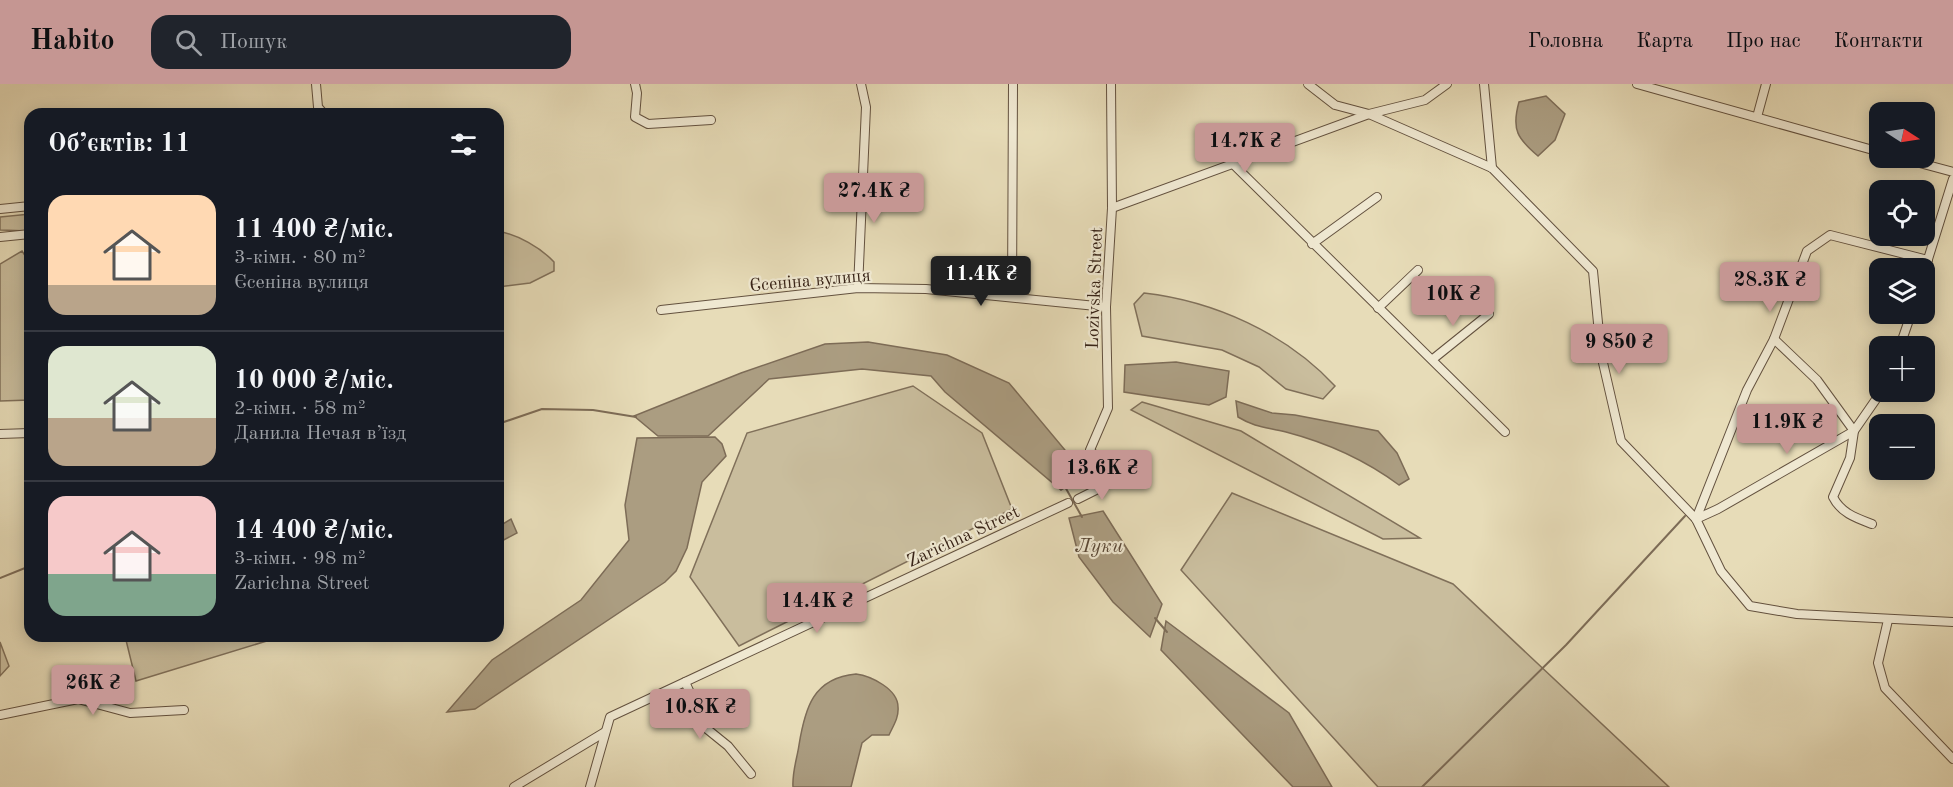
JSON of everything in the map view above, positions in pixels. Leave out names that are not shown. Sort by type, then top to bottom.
[{"type":"street","points":[[315,84],[319,108]]},
{"type":"street","points":[[635,84],[637,93],[635,117],[648,124],[711,120]]},
{"type":"street","points":[[858,288],[866,107],[861,84]]},
{"type":"street","points":[[1012,84],[1012,297]]},
{"type":"street","name":"Lozivska Street","points":[[1078,498],[1116,480],[1090,450],[1108,408],[1106,307],[1112,208],[1111,84]]},
{"type":"street","points":[[1308,84],[1335,105],[1369,114],[1492,168],[1593,271],[1601,354],[1621,441],[1696,519],[1720,571],[1750,606],[1797,614],[1953,622]]},
{"type":"street","points":[[1112,208],[1369,114],[1425,100],[1447,84]]},
{"type":"street","points":[[1484,84],[1492,168]]},
{"type":"street","points":[[1757,117],[1766,84]]},
{"type":"street","points":[[1641,85],[1869,149]]},
{"type":"street","points":[[1234,165],[1505,432]]},
{"type":"street","points":[[1935,167],[1953,172]]},
{"type":"street","points":[[1929,258],[1953,179]]},
{"type":"street","points":[[1312,244],[1377,197]]},
{"type":"street","points":[[0,209],[24,207]]},
{"type":"street","points":[[0,237],[24,235]]},
{"type":"street","points":[[1696,519],[1747,390],[1774,339],[1807,251],[1830,235],[1920,258]]},
{"type":"street","points":[[1378,308],[1418,270]]},
{"type":"street","name":"Єсеніна вулиця","points":[[661,310],[858,288],[926,290],[1106,307]]},
{"type":"street","points":[[1433,359],[1490,314]]},
{"type":"street","points":[[1774,339],[1817,380],[1854,431],[1850,458],[1833,496],[1837,505],[1853,517],[1872,524]]},
{"type":"street","points":[[1696,519],[1718,509],[1854,431],[1874,402]]},
{"type":"street","points":[[0,435],[24,434]]},
{"type":"street","name":"Zarichna Street","points":[[590,787],[610,717],[1068,503]]},
{"type":"street","points":[[1888,620],[1878,663],[1885,688],[1953,759]]},
{"type":"street","points":[[685,682],[707,729],[728,746],[751,774]]},
{"type":"street","points":[[0,715],[78,699],[130,713],[184,710]]},
{"type":"street","points":[[514,787],[605,732]]},
{"type":"shaded area","points":[[24,215],[24,231],[0,230],[0,217]]},
{"type":"shaded area","points":[[504,232],[542,251],[554,262],[554,271],[530,283],[504,286]]},
{"type":"shaded area","points":[[22,251],[24,254],[24,400],[0,401],[0,264]]},
{"type":"shaded area","points":[[1144,293],[1196,303],[1247,323],[1294,350],[1335,386],[1323,399],[1286,389],[1259,367],[1222,350],[1142,336],[1134,304]]},
{"type":"shaded area","points":[[913,386],[982,433],[1012,509],[739,646],[690,577],[747,433]]},
{"type":"shaded area","points":[[1142,402],[1241,431],[1420,538],[1383,539],[1131,410]]},
{"type":"shaded area","points":[[1232,493],[1453,584],[1669,787],[1378,787],[1181,570]]},
{"type":"shaded area","points":[[0,642],[9,666],[0,676]]},
{"type":"shaded area","points":[[126,642],[263,642],[136,681]]},
{"type":"water","points":[[1546,96],[1565,114],[1555,140],[1538,156],[1525,144],[1518,133],[1517,112],[1519,102]]},
{"type":"water","points":[[868,342],[947,355],[1009,383],[1085,474],[1061,490],[945,392],[931,376],[862,369],[769,379],[708,436],[658,436],[634,416],[741,373],[825,344]]},
{"type":"water","points":[[1176,362],[1229,371],[1226,397],[1209,405],[1124,392],[1125,365]]},
{"type":"water","points":[[1236,401],[1272,413],[1295,415],[1378,431],[1397,453],[1409,479],[1399,485],[1372,467],[1331,447],[1301,436],[1244,421],[1238,417]]},
{"type":"water","points":[[715,437],[722,444],[726,456],[702,482],[687,548],[676,571],[665,582],[475,709],[447,712],[492,660],[581,600],[629,540],[625,505],[637,438]]},
{"type":"water","name":"Луки","points":[[1103,511],[1162,604],[1150,637],[1113,602],[1079,557],[1069,518]]},
{"type":"water","points":[[511,519],[517,533],[504,540],[504,523]]},
{"type":"water","points":[[1166,621],[1289,713],[1332,787],[1293,787],[1161,650]]},
{"type":"water","points":[[856,674],[883,684],[897,700],[898,715],[889,735],[872,735],[862,743],[851,787],[793,787],[801,731],[808,707],[821,688],[841,677]]},
{"type":"waterway","points":[[504,422],[542,409],[593,410],[636,417]]},
{"type":"waterway","points":[[1064,485],[1082,517]]},
{"type":"waterway","points":[[1422,787],[1566,645],[1685,516]]},
{"type":"waterway","points":[[0,578],[24,568]]},
{"type":"waterway","points":[[1155,618],[1167,632]]}]
